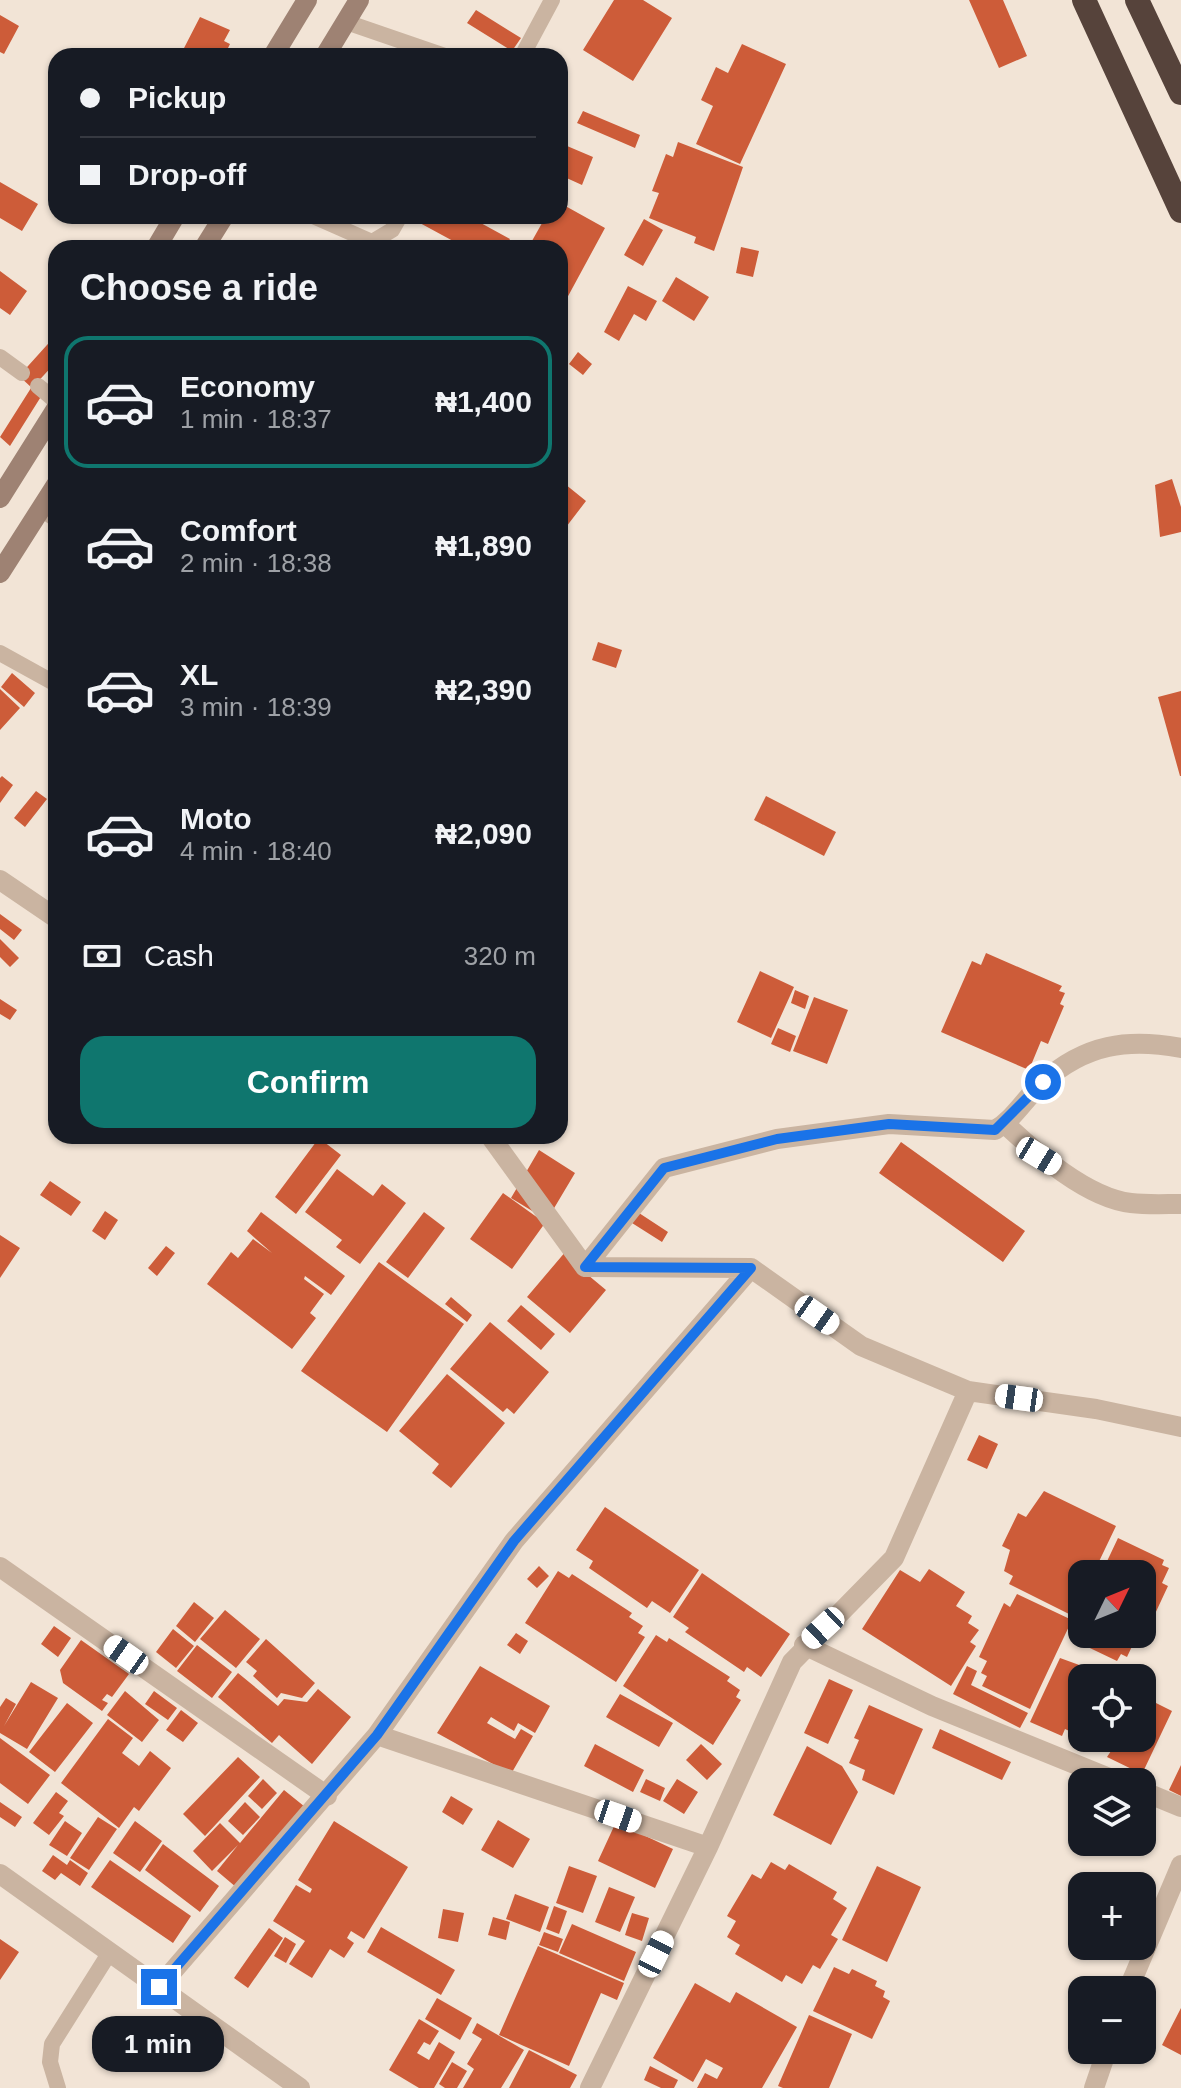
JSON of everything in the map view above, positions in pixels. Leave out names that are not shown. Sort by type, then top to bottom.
[{"type":"highway","points":[[1084,0],[1181,211]]},
{"type":"highway","points":[[1137,0],[1181,93]]},
{"type":"main road","points":[[278,48],[307,0]]},
{"type":"main road","points":[[330,48],[359,0]]},
{"type":"main road","points":[[0,498],[48,422]]},
{"type":"main road","points":[[0,573],[48,514]]},
{"type":"street","points":[[0,880],[48,913]]},
{"type":"street","points":[[585,1267],[664,1168],[777,1139],[889,1124],[985,1131],[1005,1124],[1059,1070],[1111,1045],[1126,1041],[1181,1048]]},
{"type":"street","points":[[1005,1124],[1039,1156],[1108,1197],[1129,1203],[1181,1204]]},
{"type":"street","points":[[496,1144],[585,1267]]},
{"type":"street","points":[[585,1267],[751,1268],[861,1346],[968,1391],[1096,1409],[1181,1427]]},
{"type":"street","points":[[159,1987],[377,1735],[514,1541],[751,1268]]},
{"type":"street","points":[[590,2088],[708,1847],[792,1662],[804,1645],[878,1577],[894,1558],[968,1391]]},
{"type":"street","points":[[0,1567],[327,1796]]},
{"type":"street","points":[[804,1645],[932,1706],[1085,1768]]},
{"type":"street","points":[[377,1735],[708,1847]]},
{"type":"street","points":[[1156,1797],[1181,1807]]},
{"type":"street","points":[[1134,1976],[1181,1865]]},
{"type":"street","points":[[0,1874],[300,2088]]},
{"type":"street","points":[[1094,2088],[1102,2064]]},
{"type":"lane","points":[[526,48],[552,0]]},
{"type":"lane","points":[[346,22],[422,48]]},
{"type":"lane","points":[[331,224],[367,240]]},
{"type":"lane","points":[[375,240],[392,230],[395,224]]},
{"type":"lane","points":[[0,357],[22,373]]},
{"type":"lane","points":[[38,386],[48,394]]},
{"type":"lane","points":[[0,653],[48,680]]},
{"type":"lane","points":[[58,2088],[50,2062],[52,2044],[110,1952]]},
{"type":"building","points":[[614,0],[643,0],[672,18],[633,81],[583,50]]},
{"type":"building","points":[[969,0],[1003,0],[1027,56],[999,68]]},
{"type":"building","points":[[476,10],[521,38],[514,48],[507,48],[467,23]]},
{"type":"building","points":[[0,15],[19,26],[4,54],[0,52]]},
{"type":"building","points":[[200,17],[230,30],[224,41],[230,44],[228,48],[184,48]]},
{"type":"building","points":[[742,44],[786,64],[740,164],[696,144],[713,106],[701,100],[716,67],[728,73]]},
{"type":"building","points":[[583,111],[640,135],[635,148],[577,123]]},
{"type":"building","points":[[678,142],[743,167],[714,251],[694,243],[696,237],[649,218],[659,193],[652,191],[666,154],[673,157]]},
{"type":"building","points":[[568,146],[593,157],[582,185],[568,179]]},
{"type":"building","points":[[0,182],[38,204],[22,231],[0,218]]},
{"type":"building","points":[[568,207],[605,228],[568,296],[568,240],[532,240],[542,224],[568,224]]},
{"type":"building","points":[[644,219],[663,230],[643,266],[624,255]]},
{"type":"building","points":[[422,224],[483,224],[510,239],[509,240],[451,240]]},
{"type":"building","points":[[741,247],[759,251],[753,277],[736,273]]},
{"type":"building","points":[[0,271],[27,291],[10,315],[0,308]]},
{"type":"building","points":[[676,277],[709,297],[694,321],[662,301]]},
{"type":"building","points":[[628,286],[657,301],[646,321],[634,314],[619,341],[604,332]]},
{"type":"building","points":[[48,344],[48,371],[32,388],[19,376]]},
{"type":"building","points":[[578,352],[592,364],[583,375],[569,364]]},
{"type":"building","points":[[31,388],[42,395],[10,446],[0,437]]},
{"type":"building","points":[[1172,479],[1181,507],[1181,532],[1160,537],[1155,485]]},
{"type":"building","points":[[568,486],[586,501],[568,525]]},
{"type":"building","points":[[598,642],[622,650],[616,668],[592,660]]},
{"type":"building","points":[[12,673],[35,693],[24,707],[1,687]]},
{"type":"building","points":[[0,689],[20,708],[0,730]]},
{"type":"building","points":[[1181,691],[1181,776],[1180,776],[1158,697]]},
{"type":"building","points":[[2,776],[13,785],[0,803],[0,778]]},
{"type":"building","points":[[36,791],[47,799],[25,827],[14,818]]},
{"type":"building","points":[[766,796],[836,832],[824,856],[754,820]]},
{"type":"building","points":[[0,914],[22,930],[14,940],[0,929]]},
{"type":"building","points":[[0,939],[19,958],[10,967],[0,957]]},
{"type":"building","points":[[986,953],[1062,986],[1059,991],[1065,993],[1060,1004],[1064,1006],[1048,1044],[1041,1041],[1029,1070],[941,1032],[972,961],[981,965]]},
{"type":"building","points":[[760,971],[794,987],[771,1038],[737,1022]]},
{"type":"building","points":[[795,990],[809,996],[805,1009],[791,1003]]},
{"type":"building","points":[[814,997],[848,1010],[827,1064],[793,1051]]},
{"type":"building","points":[[0,999],[17,1010],[10,1020],[0,1014]]},
{"type":"building","points":[[778,1028],[796,1036],[790,1052],[771,1044]]},
{"type":"building","points":[[901,1142],[1025,1231],[1003,1262],[879,1173]]},
{"type":"building","points":[[315,1144],[327,1144],[341,1155],[296,1214],[275,1197]]},
{"type":"building","points":[[539,1150],[575,1173],[547,1220],[511,1198]]},
{"type":"building","points":[[337,1169],[373,1196],[382,1184],[406,1203],[360,1264],[336,1247],[342,1240],[305,1212]]},
{"type":"building","points":[[50,1181],[81,1202],[71,1216],[40,1195]]},
{"type":"building","points":[[503,1193],[545,1223],[512,1269],[470,1239]]},
{"type":"building","points":[[105,1211],[118,1220],[105,1240],[92,1231]]},
{"type":"building","points":[[261,1212],[345,1276],[331,1295],[305,1276],[304,1279],[324,1294],[310,1313],[316,1318],[292,1349],[207,1284],[231,1252],[238,1258],[253,1239],[272,1253],[247,1231]]},
{"type":"building","points":[[424,1212],[445,1228],[408,1278],[386,1262]]},
{"type":"building","points":[[639,1213],[668,1232],[662,1242],[632,1223]]},
{"type":"building","points":[[0,1235],[20,1248],[0,1278]]},
{"type":"building","points":[[572,1244],[576,1265],[606,1290],[570,1333],[527,1297]]},
{"type":"building","points":[[166,1246],[175,1253],[157,1276],[148,1268]]},
{"type":"building","points":[[379,1262],[464,1324],[387,1432],[301,1371]]},
{"type":"building","points":[[451,1297],[472,1315],[467,1322],[445,1304]]},
{"type":"building","points":[[521,1305],[555,1334],[541,1350],[507,1321]]},
{"type":"building","points":[[490,1322],[549,1372],[514,1414],[507,1408],[503,1412],[450,1369]]},
{"type":"building","points":[[447,1374],[505,1423],[451,1488],[432,1473],[439,1464],[399,1431]]},
{"type":"building","points":[[979,1435],[998,1444],[987,1469],[967,1460]]},
{"type":"building","points":[[1044,1491],[1116,1526],[1100,1560],[1068,1560],[1068,1614],[1009,1584],[1013,1576],[1004,1571],[1010,1550],[1002,1546],[1018,1513],[1026,1517]]},
{"type":"building","points":[[605,1507],[699,1570],[670,1613],[652,1601],[647,1608],[589,1568],[593,1561],[576,1550]]},
{"type":"building","points":[[1118,1538],[1164,1560],[1162,1565],[1169,1568],[1162,1583],[1168,1586],[1156,1612],[1156,1560],[1108,1560]]},
{"type":"building","points":[[539,1566],[549,1576],[537,1588],[527,1579]]},
{"type":"building","points":[[929,1569],[965,1592],[956,1606],[972,1616],[968,1623],[979,1630],[970,1642],[976,1646],[951,1686],[862,1629],[900,1570],[920,1582]]},
{"type":"building","points":[[558,1571],[569,1578],[572,1574],[632,1613],[629,1617],[643,1626],[638,1633],[645,1637],[616,1682],[525,1623]]},
{"type":"building","points":[[702,1573],[790,1634],[761,1677],[747,1667],[744,1672],[685,1632],[689,1628],[673,1617]]},
{"type":"building","points":[[1017,1594],[1068,1618],[1068,1628],[1030,1709],[982,1686],[987,1676],[981,1673],[987,1661],[979,1657],[1004,1603],[1010,1607]]},
{"type":"building","points":[[194,1602],[214,1618],[195,1642],[176,1626]]},
{"type":"building","points":[[225,1610],[260,1639],[236,1668],[200,1639]]},
{"type":"building","points":[[54,1626],[71,1638],[58,1657],[41,1644]]},
{"type":"building","points":[[173,1629],[194,1646],[176,1668],[156,1652]]},
{"type":"building","points":[[516,1633],[528,1641],[520,1654],[507,1645]]},
{"type":"building","points":[[656,1635],[667,1642],[669,1638],[730,1677],[727,1681],[740,1690],[736,1697],[741,1700],[713,1745],[623,1686]]},
{"type":"building","points":[[266,1639],[315,1683],[302,1698],[281,1693],[277,1698],[253,1676],[257,1671],[246,1662]]},
{"type":"building","points":[[81,1640],[129,1674],[112,1697],[107,1694],[102,1700],[108,1703],[102,1711],[63,1683],[60,1670]]},
{"type":"building","points":[[197,1645],[232,1672],[212,1698],[177,1671]]},
{"type":"building","points":[[1090,1648],[1131,1648],[1127,1657],[1121,1654],[1117,1661]]},
{"type":"building","points":[[1060,1658],[1076,1664],[1068,1664],[1068,1730],[1065,1729],[1062,1736],[1030,1722]]},
{"type":"building","points":[[480,1666],[550,1706],[535,1733],[518,1723],[514,1731],[491,1717],[487,1723],[515,1739],[521,1729],[533,1736],[511,1774],[437,1733]]},
{"type":"building","points":[[967,1666],[977,1671],[971,1685],[1028,1713],[1020,1728],[953,1694]]},
{"type":"building","points":[[238,1673],[278,1706],[284,1699],[307,1702],[318,1689],[351,1717],[312,1764],[279,1735],[272,1743],[218,1697]]},
{"type":"building","points":[[829,1679],[853,1690],[828,1744],[804,1733]]},
{"type":"building","points":[[31,1682],[58,1698],[27,1749],[0,1733],[0,1707],[6,1698],[16,1704],[4,1726]]},
{"type":"building","points":[[125,1691],[159,1720],[142,1742],[107,1715]]},
{"type":"building","points":[[154,1691],[177,1708],[168,1720],[145,1704]]},
{"type":"building","points":[[620,1694],[673,1723],[659,1747],[606,1717]]},
{"type":"building","points":[[67,1703],[93,1723],[55,1772],[29,1752]]},
{"type":"building","points":[[1156,1703],[1172,1711],[1156,1745]]},
{"type":"building","points":[[869,1705],[923,1729],[894,1795],[862,1780],[865,1770],[849,1763],[859,1740],[854,1738]]},
{"type":"building","points":[[181,1710],[198,1723],[183,1742],[166,1730]]},
{"type":"building","points":[[108,1719],[133,1738],[122,1753],[139,1766],[150,1751],[171,1768],[139,1811],[134,1807],[119,1828],[61,1783]]},
{"type":"building","points":[[940,1729],[1011,1762],[1002,1780],[932,1748]]},
{"type":"building","points":[[0,1738],[50,1775],[28,1804],[0,1783]]},
{"type":"building","points":[[595,1744],[644,1770],[633,1792],[584,1766]]},
{"type":"building","points":[[701,1744],[722,1764],[707,1780],[686,1760]]},
{"type":"building","points":[[807,1746],[842,1766],[858,1792],[831,1845],[773,1815]]},
{"type":"building","points":[[1110,1752],[1152,1752],[1145,1768],[1130,1768],[1107,1757]]},
{"type":"building","points":[[238,1757],[260,1777],[205,1836],[183,1814]]},
{"type":"building","points":[[1181,1765],[1181,1796],[1169,1790]]},
{"type":"building","points":[[263,1779],[277,1793],[262,1809],[248,1796]]},
{"type":"building","points":[[646,1779],[665,1788],[660,1801],[640,1792]]},
{"type":"building","points":[[677,1779],[698,1792],[684,1814],[663,1801]]},
{"type":"building","points":[[284,1790],[310,1811],[243,1893],[217,1871],[238,1845],[212,1871],[193,1851],[220,1823],[240,1843]]},
{"type":"building","points":[[56,1792],[68,1801],[59,1813],[64,1816],[49,1835],[33,1823]]},
{"type":"building","points":[[451,1796],[473,1809],[463,1825],[442,1812]]},
{"type":"building","points":[[0,1802],[22,1817],[15,1827],[0,1817]]},
{"type":"building","points":[[245,1802],[260,1817],[243,1835],[228,1821]]},
{"type":"building","points":[[98,1817],[117,1829],[89,1870],[70,1858]]},
{"type":"building","points":[[498,1820],[530,1839],[513,1868],[481,1850]]},
{"type":"building","points":[[65,1821],[82,1833],[67,1856],[49,1845]]},
{"type":"building","points":[[135,1821],[162,1841],[140,1872],[113,1853]]},
{"type":"building","points":[[334,1821],[408,1867],[364,1939],[351,1931],[347,1938],[354,1943],[344,1958],[330,1949],[312,1978],[289,1964],[305,1941],[273,1921],[296,1885],[310,1893],[312,1889],[298,1880]]},
{"type":"building","points":[[616,1822],[673,1849],[655,1888],[598,1861]]},
{"type":"building","points":[[163,1844],[219,1886],[200,1912],[145,1870]]},
{"type":"building","points":[[53,1855],[67,1865],[70,1860],[88,1873],[80,1886],[61,1873],[55,1880],[42,1871]]},
{"type":"building","points":[[110,1860],[191,1916],[173,1943],[91,1887]]},
{"type":"building","points":[[771,1862],[785,1870],[789,1864],[837,1892],[833,1899],[847,1908],[831,1935],[838,1939],[820,1969],[813,1965],[802,1984],[786,1975],[782,1982],[735,1954],[740,1945],[727,1937],[736,1921],[727,1916],[752,1874],[761,1879]]},
{"type":"building","points":[[569,1866],[597,1876],[583,1913],[556,1903]]},
{"type":"building","points":[[877,1866],[921,1887],[887,1962],[842,1940]]},
{"type":"building","points":[[609,1887],[635,1897],[620,1932],[595,1922]]},
{"type":"building","points":[[515,1894],[549,1907],[540,1932],[506,1919]]},
{"type":"building","points":[[554,1906],[567,1911],[559,1934],[546,1929]]},
{"type":"building","points":[[443,1909],[464,1913],[458,1942],[438,1938]]},
{"type":"building","points":[[632,1913],[649,1918],[642,1941],[625,1935]]},
{"type":"building","points":[[493,1917],[510,1922],[506,1940],[488,1935]]},
{"type":"building","points":[[572,1924],[636,1952],[624,1981],[559,1953]]},
{"type":"building","points":[[381,1927],[455,1970],[441,1995],[367,1952]]},
{"type":"building","points":[[269,1928],[283,1938],[248,1988],[234,1978]]},
{"type":"building","points":[[544,1932],[563,1939],[558,1952],[539,1945]]},
{"type":"building","points":[[285,1937],[296,1944],[286,1963],[274,1956]]},
{"type":"building","points":[[0,1939],[19,1952],[0,1980]]},
{"type":"building","points":[[538,1946],[624,1983],[617,2000],[601,1993],[569,2066],[499,2035]]},
{"type":"building","points":[[834,1967],[849,1974],[852,1969],[877,1981],[875,1986],[885,1991],[883,1997],[890,2001],[872,2039],[813,2011]]},
{"type":"building","points":[[695,1983],[730,2003],[736,1992],[797,2027],[762,2088],[697,2088],[705,2073],[717,2079],[723,2068],[706,2059],[693,2082],[653,2058]]},
{"type":"building","points":[[437,1998],[472,2018],[460,2040],[425,2019]]},
{"type":"building","points":[[1181,2008],[1181,2055],[1162,2045]]},
{"type":"building","points":[[809,2015],[852,2034],[829,2088],[783,2088],[778,2086]]},
{"type":"building","points":[[419,2019],[439,2031],[430,2045],[424,2042],[417,2053],[429,2060],[439,2042],[455,2052],[434,2088],[419,2088],[389,2070]]},
{"type":"building","points":[[477,2023],[524,2050],[501,2088],[463,2088],[474,2069],[467,2064],[482,2039],[472,2033]]},
{"type":"building","points":[[529,2050],[577,2075],[570,2088],[509,2088]]},
{"type":"building","points":[[452,2062],[467,2071],[457,2088],[445,2088],[439,2084]]},
{"type":"building","points":[[650,2066],[678,2080],[674,2088],[661,2088],[644,2080]]},
{"type":"route","points":[[159,1987],[377,1735],[514,1541],[751,1268],[585,1267],[664,1168],[777,1139],[889,1124],[995,1130],[1005,1124],[1043,1082]]}]
